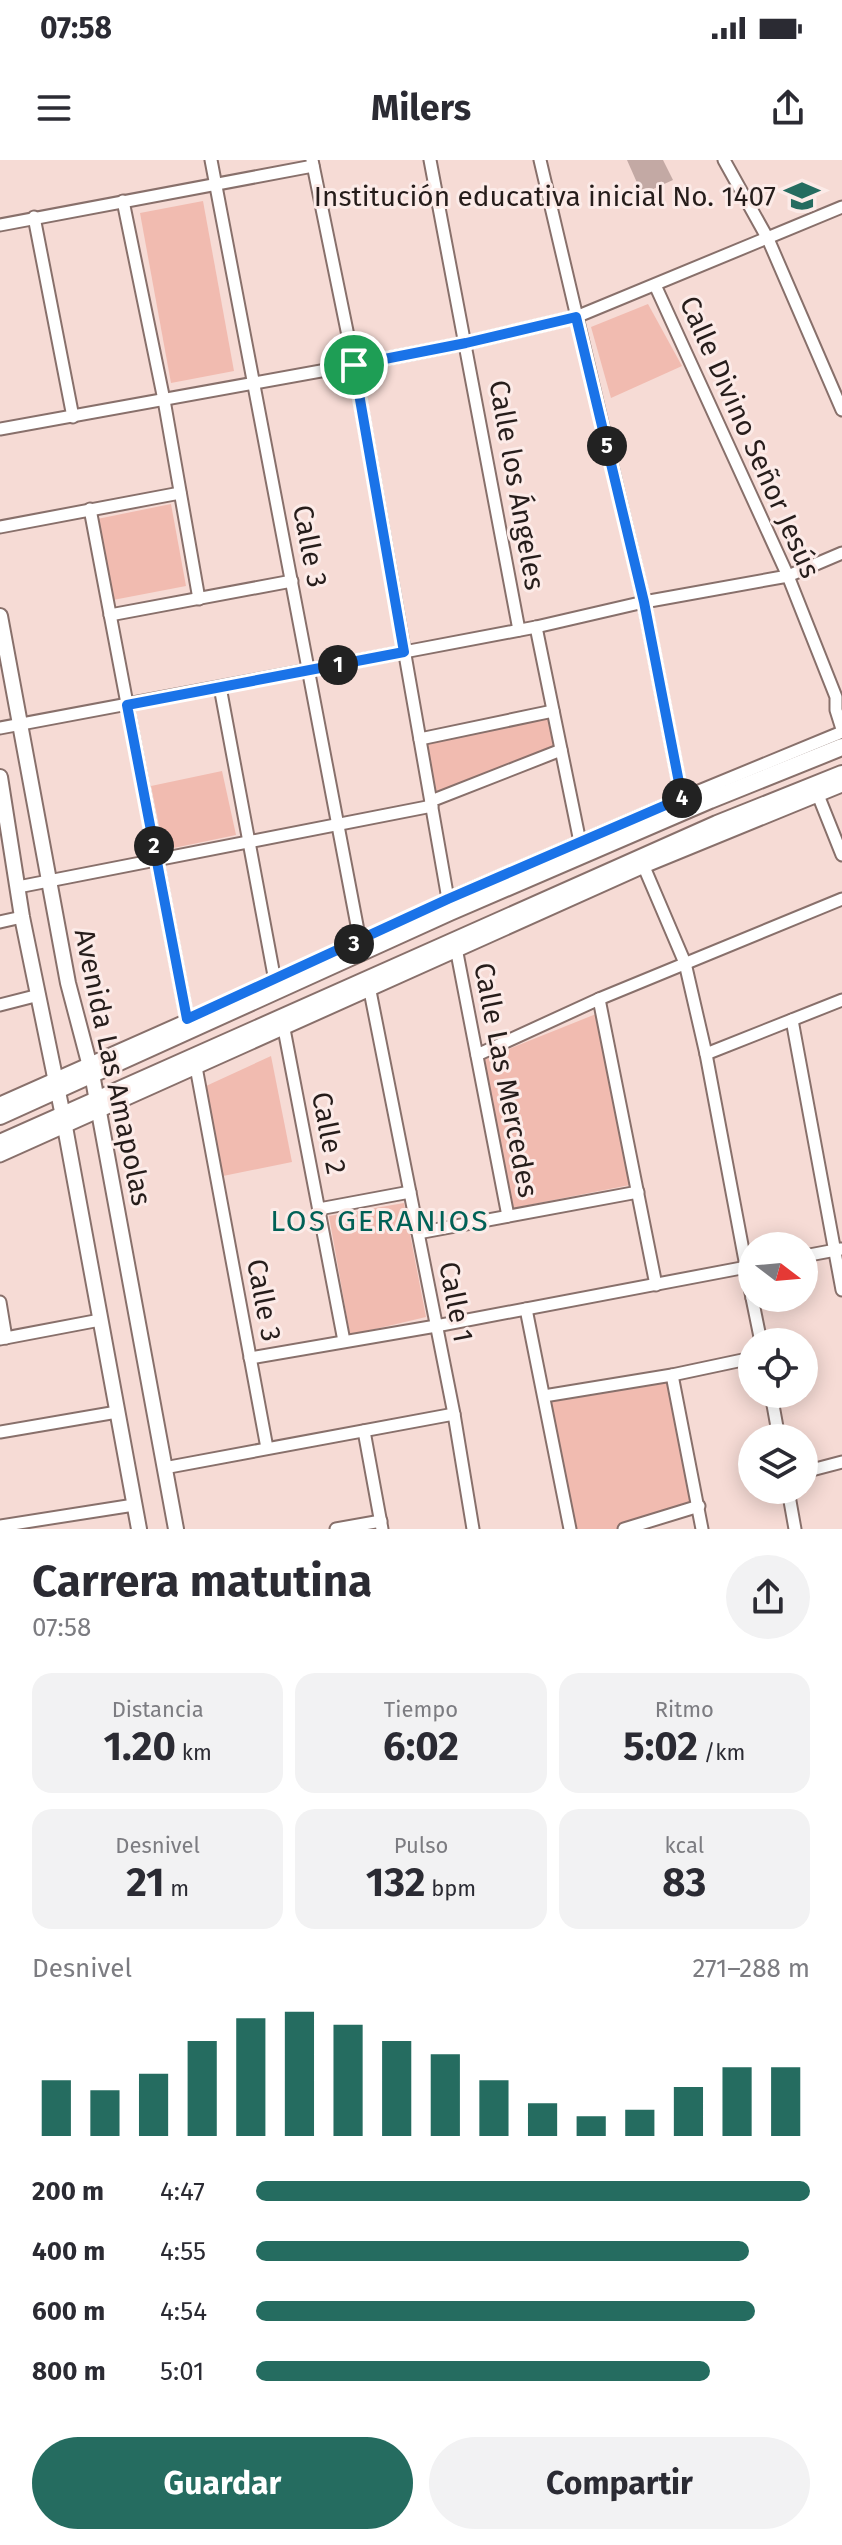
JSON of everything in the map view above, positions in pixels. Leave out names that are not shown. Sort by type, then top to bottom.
[{"type":"main road","points":[[0,1116],[90,1068],[189,1032],[450,912],[842,747]]},
{"type":"main road","points":[[0,1143],[98,1107],[353,985],[717,824],[842,774]]},
{"type":"street","name":"Calle 3","points":[[211,160],[360,941]]},
{"type":"street","name":"Calle los Ángeles","points":[[430,160],[519,630]]},
{"type":"street","points":[[540,160],[644,602],[682,798]]},
{"type":"street","points":[[724,160],[768,239],[842,410]]},
{"type":"street","points":[[0,225],[313,163],[354,365],[448,899]]},
{"type":"street","points":[[123,201],[164,400],[199,599]]},
{"type":"street","points":[[0,429],[354,365],[576,317],[842,207]]},
{"type":"street","points":[[34,217],[73,417]]},
{"type":"street","name":"Calle Divino Señor Jesús","points":[[655,285],[788,576],[839,700],[836,710],[842,730]]},
{"type":"street","points":[[0,527],[180,493]]},
{"type":"street","points":[[90,509],[187,1019]]},
{"type":"street","points":[[0,728],[788,576],[842,553]]},
{"type":"street","points":[[110,615],[292,581]]},
{"type":"street","name":"Avenida Las Amapolas","points":[[0,616],[68,983],[98,1107],[176,1529]]},
{"type":"street","name":"Calle los Ángeles","points":[[536,627],[580,842]]},
{"type":"street","points":[[220,687],[275,981]]},
{"type":"street","points":[[420,739],[553,711]]},
{"type":"street","points":[[90,1068],[187,1019],[448,899],[842,730]]},
{"type":"street","points":[[18,887],[157,862],[431,804],[561,750]]},
{"type":"street","name":"Avenida Las Amapolas","points":[[0,777],[4,828],[64,1121],[139,1529]]},
{"type":"street","points":[[98,1107],[457,953],[644,867],[842,786]]},
{"type":"street","points":[[818,795],[842,855]]},
{"type":"street","points":[[644,867],[685,963],[742,1232]]},
{"type":"street","points":[[477,1055],[599,999],[842,899]]},
{"type":"street","points":[[0,922],[22,917]]},
{"type":"street","name":"Calle Las Mercedes","points":[[457,953],[508,1216]]},
{"type":"street","name":"Calle 1","points":[[370,991],[454,1414],[473,1529]]},
{"type":"street","points":[[0,1005],[39,995]]},
{"type":"street","points":[[599,999],[656,1285]]},
{"type":"street","points":[[706,1054],[842,1000]]},
{"type":"street","points":[[792,1020],[838,1250],[842,1290]]},
{"type":"street","name":"Calle 2","points":[[284,1029],[344,1341]]},
{"type":"street","name":"Calle 3","points":[[196,1067],[267,1448]]},
{"type":"street","points":[[0,1103],[56,1084]]},
{"type":"street","points":[[0,1156],[64,1121]]},
{"type":"street","points":[[319,1209],[410,1192]]},
{"type":"street","points":[[418,1233],[638,1192]]},
{"type":"street","points":[[818,1254],[838,1250]]},
{"type":"street","points":[[250,1358],[738,1269]]},
{"type":"street","points":[[0,1302],[3,1338],[100,1320]]},
{"type":"street","points":[[526,1309],[570,1529]]},
{"type":"street","points":[[544,1396],[738,1361]]},
{"type":"street","points":[[672,1375],[702,1529]]},
{"type":"street","points":[[0,1432],[117,1412]]},
{"type":"street","points":[[164,1468],[454,1414]]},
{"type":"street","points":[[336,1529],[381,1525],[364,1431]]},
{"type":"street","points":[[818,1468],[842,1462]]},
{"type":"street","points":[[791,1504],[795,1529]]},
{"type":"street","points":[[0,1526],[134,1505]]},
{"type":"street","points":[[624,1529],[699,1506]]},
{"type":"shaded area","points":[[203,201],[234,371],[171,383],[140,213]]},
{"type":"shaded area","points":[[648,304],[682,366],[611,398],[591,327]]},
{"type":"shaded area","points":[[171,504],[186,586],[113,600],[97,519]]},
{"type":"shaded area","points":[[549,716],[554,748],[433,795],[424,738]]},
{"type":"shaded area","points":[[222,771],[236,835],[164,850],[151,786]]},
{"type":"shaded area","points":[[596,1014],[630,1185],[513,1208],[484,1059]]},
{"type":"shaded area","points":[[271,1056],[292,1162],[223,1176],[206,1086]]},
{"type":"shaded area","points":[[404,1203],[426,1317],[350,1335],[329,1216]]},
{"type":"shaded area","points":[[672,1375],[699,1506],[624,1529],[570,1529],[544,1396]]},
{"type":"building","points":[[627,160],[663,160],[673,180],[642,194]]},
{"type":"place","name":"Institución educativa inicial No. 1407","points":[[802,196]]},
{"type":"district","name":"LOS GERANIOS","points":[[380,1221]]},
{"type":"route","points":[[576,317],[644,602],[682,798],[448,899],[187,1019],[127,705],[404,652],[354,365],[576,317]]}]
